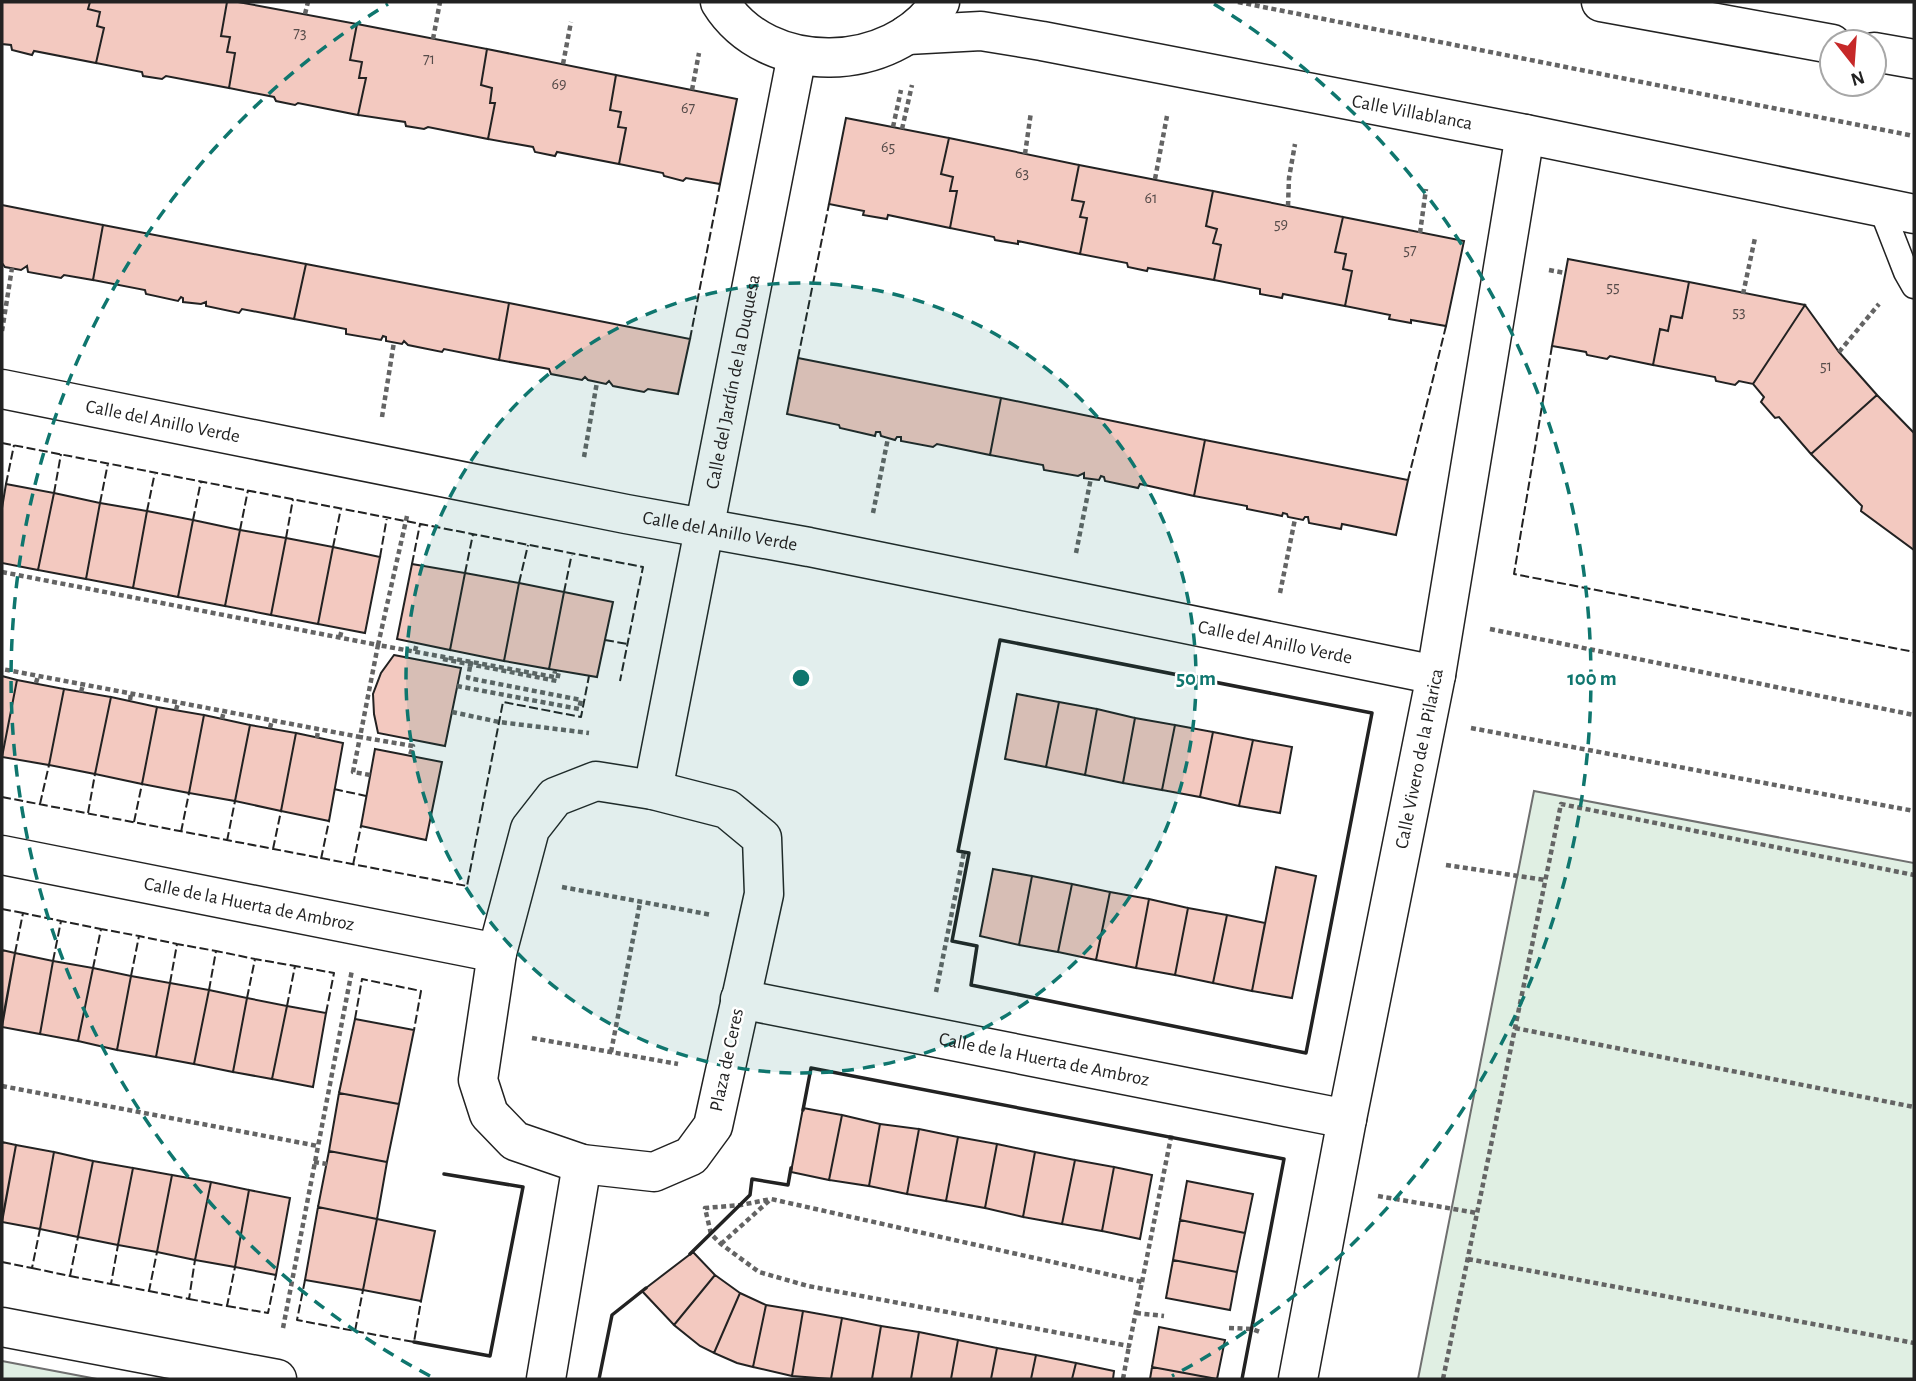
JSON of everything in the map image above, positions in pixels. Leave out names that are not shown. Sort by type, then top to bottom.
[{"type":"street","points":[[720,2],[744,28],[769,44],[797,55],[835,59],[873,52],[907,35],[934,11],[940,2]]},
{"type":"street","points":[[1601,2],[1818,41]]},
{"type":"street","name":"Calle Villablanca","points":[[907,35],[981,31],[1525,134],[1898,211]]},
{"type":"street","points":[[1888,54],[1914,59]]},
{"type":"street","name":"Calle del Jardín de la Duquesa","points":[[653,790],[797,55]]},
{"type":"street","name":"Calle Vivero de la Pilarica","points":[[1298,1379],[1436,675],[1525,134]]},
{"type":"street","name":"Calle del Anillo Verde","points":[[2,389],[809,547],[1436,675]]},
{"type":"street","name":"Plaza de Ceres","points":[[596,781],[653,790],[727,809],[762,838],[764,894],[713,1126],[691,1156],[654,1172],[582,1164],[515,1141],[489,1114],[478,1080],[497,953],[530,829],[555,797],[596,781]]},
{"type":"street","name":"Calle de la Huerta de Ambroz","points":[[2,855],[497,953]]},
{"type":"street","name":"Calle de la Huerta de Ambroz","points":[[740,999],[1347,1119]]},
{"type":"street","points":[[546,1379],[582,1164]]},
{"type":"street","points":[[2,1327],[276,1379]]},
{"type":"lane","points":[[1898,211],[1910,279]]},
{"type":"path","points":[[305,14],[307,2]]},
{"type":"path","points":[[433,39],[440,2]]},
{"type":"path","points":[[1238,2],[1914,136]]},
{"type":"path","points":[[563,64],[571,22]]},
{"type":"path","points":[[692,90],[698,62]]},
{"type":"path","points":[[902,129],[914,79]]},
{"type":"path","points":[[893,127],[899,99]]},
{"type":"path","points":[[1025,154],[1031,112]]},
{"type":"path","points":[[1155,180],[1167,116]]},
{"type":"path","points":[[1288,206],[1289,178],[1295,144]]},
{"type":"path","points":[[1420,233],[1426,189]]},
{"type":"path","points":[[1743,293],[1755,238]]},
{"type":"path","points":[[2,331],[12,268]]},
{"type":"path","points":[[1839,352],[1910,279]]},
{"type":"path","points":[[380,426],[394,342]]},
{"type":"path","points":[[582,468],[597,382]]},
{"type":"path","points":[[873,514],[888,439]]},
{"type":"path","points":[[1076,554],[1091,478]]},
{"type":"path","points":[[1280,593],[1295,519]]},
{"type":"path","points":[[370,775],[353,772],[405,521]]},
{"type":"path","points":[[9,573],[10,564]]},
{"type":"path","points":[[2,572],[471,661],[511,671]]},
{"type":"path","points":[[53,582],[55,573]]},
{"type":"path","points":[[103,591],[105,582]]},
{"type":"path","points":[[147,600],[148,591]]},
{"type":"path","points":[[194,608],[195,601]]},
{"type":"path","points":[[241,618],[244,610]]},
{"type":"path","points":[[290,628],[292,619]]},
{"type":"path","points":[[1486,628],[1914,715]]},
{"type":"path","points":[[340,637],[342,629]]},
{"type":"path","points":[[415,651],[417,643]]},
{"type":"path","points":[[443,656],[445,649]]},
{"type":"path","points":[[404,657],[405,653],[415,651],[557,681],[557,671]]},
{"type":"path","points":[[460,661],[461,652]]},
{"type":"path","points":[[457,686],[579,709],[581,700],[468,678],[471,661]]},
{"type":"path","points":[[511,671],[513,662]]},
{"type":"path","points":[[2,669],[318,730],[413,743],[410,755]]},
{"type":"path","points":[[36,683],[38,676]]},
{"type":"path","points":[[81,692],[83,685]]},
{"type":"path","points":[[130,701],[131,694]]},
{"type":"path","points":[[176,710],[178,703]]},
{"type":"path","points":[[222,719],[224,711]]},
{"type":"path","points":[[452,712],[499,722],[589,733]]},
{"type":"path","points":[[270,728],[272,720]]},
{"type":"path","points":[[1465,727],[1914,811]]},
{"type":"path","points":[[317,738],[318,730]]},
{"type":"path","points":[[1443,1379],[1561,804],[1914,875]]},
{"type":"path","points":[[928,1036],[964,852]]},
{"type":"path","points":[[1443,864],[1545,880]]},
{"type":"path","points":[[517,878],[758,923]]},
{"type":"path","points":[[611,1052],[640,902]]},
{"type":"path","points":[[283,1328],[350,976]]},
{"type":"path","points":[[1515,1028],[1914,1107]]},
{"type":"path","points":[[486,1030],[725,1072]]},
{"type":"path","points":[[2,1086],[318,1146]]},
{"type":"path","points":[[1123,1379],[1172,1129]]},
{"type":"path","points":[[314,1162],[327,1164]]},
{"type":"path","points":[[1377,1196],[1478,1213]]},
{"type":"path","points":[[1129,1346],[808,1286],[759,1272],[711,1234],[705,1208],[771,1199],[1142,1282]]},
{"type":"path","points":[[721,1244],[771,1199]]},
{"type":"path","points":[[1468,1259],[1914,1343]]},
{"type":"path","points":[[1136,1313],[1164,1316]]},
{"type":"path","points":[[1229,1328],[1252,1329],[1268,1335]]},
{"type":"green space","points":[[1534,791],[1914,863],[1914,1379],[1418,1379]]},
{"type":"green space","points":[[2,1361],[97,1379],[2,1379]]},
{"type":"building","points":[[2,2],[90,2],[88,9],[100,12],[97,26],[104,28],[96,63],[34,51],[32,55],[12,50],[11,45],[2,44]]},
{"type":"building","points":[[90,2],[227,2],[221,36],[230,37],[227,52],[235,53],[229,88],[166,76],[162,79],[143,76],[142,72],[96,63],[104,28],[97,26],[100,12],[88,9]]},
{"type":"building","points":[[227,2],[357,24],[350,60],[362,62],[359,78],[366,78],[358,115],[298,103],[295,105],[276,101],[274,97],[229,88],[235,53],[227,52],[230,37],[221,36]]},
{"type":"building","points":[[357,24],[487,49],[481,85],[492,88],[490,103],[495,103],[488,139],[428,127],[424,129],[406,126],[405,122],[358,115],[366,78],[359,78],[362,62],[350,60]]},
{"type":"building","points":[[487,49],[616,75],[610,110],[621,112],[618,127],[626,128],[619,164],[557,152],[555,156],[535,152],[533,147],[488,139],[495,103],[490,103],[492,88],[481,85]]},
{"type":"building","points":[[616,75],[737,99],[720,184],[686,178],[683,181],[664,176],[663,173],[619,164],[626,128],[618,127],[621,112],[610,110]]},
{"type":"building","points":[[846,118],[949,138],[941,174],[953,177],[950,191],[957,191],[950,228],[888,215],[887,219],[863,215],[864,211],[829,204]]},
{"type":"building","points":[[949,138],[1079,165],[1072,200],[1084,202],[1080,217],[1087,218],[1080,254],[1018,241],[1018,244],[995,240],[994,237],[950,228],[957,191],[950,191],[953,177],[941,174]]},
{"type":"building","points":[[1079,165],[1213,191],[1206,226],[1217,229],[1213,243],[1221,245],[1214,280],[1148,268],[1147,271],[1128,267],[1127,263],[1080,254],[1087,218],[1080,217],[1084,202],[1072,200]]},
{"type":"building","points":[[1213,191],[1343,217],[1335,252],[1346,254],[1343,269],[1352,271],[1345,306],[1283,294],[1282,298],[1260,294],[1260,289],[1214,280],[1221,245],[1213,243],[1217,229],[1206,226]]},
{"type":"building","points":[[2,205],[103,225],[93,280],[28,272],[27,266],[21,270],[5,267],[2,263]]},
{"type":"building","points":[[1343,217],[1464,241],[1446,326],[1389,319],[1390,315],[1345,306],[1352,271],[1343,269],[1346,254],[1335,252]]},
{"type":"building","points":[[103,225],[306,264],[294,319],[242,309],[239,313],[206,306],[206,302],[183,302],[181,297],[178,301],[146,294],[145,290],[93,280]]},
{"type":"building","points":[[1568,259],[1689,282],[1682,318],[1671,316],[1668,331],[1660,329],[1653,365],[1610,356],[1607,359],[1552,346]]},
{"type":"building","points":[[306,264],[509,303],[499,360],[444,349],[442,352],[408,345],[404,341],[402,344],[386,341],[383,336],[381,340],[346,334],[346,329],[294,319]]},
{"type":"building","points":[[1689,282],[1805,305],[1753,384],[1739,381],[1735,385],[1716,381],[1715,377],[1653,365],[1660,329],[1668,331],[1671,316],[1682,318]]},
{"type":"building","points":[[509,303],[690,339],[678,394],[648,389],[644,392],[613,386],[609,381],[606,384],[585,377],[582,380],[551,374],[549,369],[499,360]]},
{"type":"building","points":[[1805,305],[1839,352],[1877,395],[1811,454],[1779,417],[1775,418],[1761,402],[1764,397],[1753,384]]},
{"type":"building","points":[[798,358],[1001,398],[990,455],[937,444],[933,447],[901,441],[901,437],[895,440],[881,436],[880,432],[876,432],[875,436],[787,414]]},
{"type":"building","points":[[1877,395],[1914,433],[1914,550],[1861,511],[1862,506],[1811,454]]},
{"type":"building","points":[[1001,398],[1205,440],[1194,496],[1140,484],[1138,488],[1105,481],[1101,476],[1099,480],[1084,478],[1084,473],[1078,476],[1044,470],[1043,465],[990,455]]},
{"type":"building","points":[[1205,440],[1408,480],[1396,535],[1342,524],[1341,529],[1309,523],[1308,517],[1303,520],[1288,517],[1283,513],[1282,516],[1194,496]]},
{"type":"building","points":[[6,484],[54,493],[38,570],[2,563],[2,508]]},
{"type":"building","points":[[54,493],[100,503],[86,579],[38,570]]},
{"type":"building","points":[[100,503],[147,511],[133,588],[86,579]]},
{"type":"building","points":[[147,511],[193,520],[178,597],[133,588]]},
{"type":"building","points":[[193,520],[240,530],[225,606],[178,597]]},
{"type":"building","points":[[240,530],[286,538],[271,615],[225,606]]},
{"type":"building","points":[[286,538],[333,547],[318,624],[271,615]]},
{"type":"building","points":[[333,547],[380,557],[365,633],[318,624]]},
{"type":"building","points":[[412,564],[465,573],[450,650],[397,639]]},
{"type":"building","points":[[465,573],[519,583],[504,661],[450,650]]},
{"type":"building","points":[[519,583],[564,592],[549,669],[504,661]]},
{"type":"building","points":[[564,592],[613,602],[597,677],[549,669]]},
{"type":"building","points":[[394,655],[461,668],[445,746],[378,733],[373,694],[381,673]]},
{"type":"building","points":[[2,676],[17,680],[2,757]]},
{"type":"building","points":[[17,680],[64,689],[49,765],[2,757]]},
{"type":"building","points":[[64,689],[111,697],[95,774],[49,765]]},
{"type":"building","points":[[1017,694],[1059,702],[1046,767],[1005,759]]},
{"type":"building","points":[[111,697],[157,707],[142,784],[95,774]]},
{"type":"building","points":[[1059,702],[1097,709],[1085,775],[1046,767]]},
{"type":"building","points":[[157,707],[204,715],[189,793],[142,784]]},
{"type":"building","points":[[1097,709],[1135,718],[1123,783],[1085,775]]},
{"type":"building","points":[[204,715],[250,725],[235,801],[189,793]]},
{"type":"building","points":[[1135,718],[1175,725],[1162,790],[1123,783]]},
{"type":"building","points":[[250,725],[296,733],[281,811],[235,801]]},
{"type":"building","points":[[1175,725],[1213,732],[1200,797],[1162,790]]},
{"type":"building","points":[[1213,732],[1253,740],[1239,806],[1200,797]]},
{"type":"building","points":[[296,733],[343,743],[329,821],[281,811]]},
{"type":"building","points":[[1253,740],[1292,747],[1280,813],[1239,806]]},
{"type":"building","points":[[375,749],[442,762],[426,840],[361,826]]},
{"type":"building","points":[[1276,867],[1316,876],[1292,998],[1252,991]]},
{"type":"building","points":[[993,869],[1032,876],[1019,945],[980,936]]},
{"type":"building","points":[[1032,876],[1072,884],[1058,952],[1019,945]]},
{"type":"building","points":[[1072,884],[1110,892],[1096,960],[1058,952]]},
{"type":"building","points":[[1110,892],[1149,899],[1136,968],[1096,960]]},
{"type":"building","points":[[1149,899],[1188,908],[1175,975],[1136,968]]},
{"type":"building","points":[[1188,908],[1227,915],[1213,983],[1175,975]]},
{"type":"building","points":[[1227,915],[1265,923],[1252,991],[1213,983]]},
{"type":"building","points":[[2,950],[15,953],[2,1023]]},
{"type":"building","points":[[15,953],[53,961],[40,1034],[2,1027]]},
{"type":"building","points":[[53,961],[93,968],[78,1041],[40,1034]]},
{"type":"building","points":[[93,968],[131,976],[117,1050],[78,1041]]},
{"type":"building","points":[[131,976],[170,983],[156,1057],[117,1050]]},
{"type":"building","points":[[170,983],[209,990],[194,1064],[156,1057]]},
{"type":"building","points":[[209,990],[247,998],[233,1072],[194,1064]]},
{"type":"building","points":[[247,998],[287,1006],[272,1079],[233,1072]]},
{"type":"building","points":[[287,1006],[326,1013],[313,1087],[272,1079]]},
{"type":"building","points":[[355,1019],[414,1030],[399,1104],[339,1093]]},
{"type":"building","points":[[339,1093],[399,1104],[387,1162],[329,1151]]},
{"type":"building","points":[[803,1108],[842,1115],[829,1180],[791,1172]]},
{"type":"building","points":[[842,1115],[880,1124],[869,1186],[829,1180]]},
{"type":"building","points":[[880,1124],[919,1129],[907,1194],[869,1186]]},
{"type":"building","points":[[919,1129],[958,1137],[946,1201],[907,1194]]},
{"type":"building","points":[[958,1137],[997,1144],[985,1208],[946,1201]]},
{"type":"building","points":[[2,1142],[16,1145],[2,1220]]},
{"type":"building","points":[[997,1144],[1035,1152],[1023,1217],[985,1208]]},
{"type":"building","points":[[16,1145],[54,1152],[40,1229],[2,1222]]},
{"type":"building","points":[[329,1151],[387,1162],[377,1219],[318,1207]]},
{"type":"building","points":[[54,1152],[93,1161],[78,1237],[40,1229]]},
{"type":"building","points":[[1035,1152],[1075,1160],[1062,1224],[1023,1217]]},
{"type":"building","points":[[1075,1160],[1114,1167],[1102,1231],[1062,1224]]},
{"type":"building","points":[[93,1161],[133,1168],[118,1245],[78,1237]]},
{"type":"building","points":[[1114,1167],[1152,1175],[1140,1239],[1102,1231]]},
{"type":"building","points":[[133,1168],[172,1175],[157,1252],[118,1245]]},
{"type":"building","points":[[172,1175],[211,1182],[195,1260],[157,1252]]},
{"type":"building","points":[[1187,1181],[1253,1194],[1245,1233],[1180,1220]]},
{"type":"building","points":[[211,1182],[249,1190],[235,1267],[195,1260]]},
{"type":"building","points":[[249,1190],[290,1198],[276,1275],[235,1267]]},
{"type":"building","points":[[318,1207],[377,1219],[363,1290],[305,1280]]},
{"type":"building","points":[[377,1219],[435,1231],[421,1301],[363,1290]]},
{"type":"building","points":[[1180,1220],[1245,1233],[1237,1272],[1173,1260]]},
{"type":"building","points":[[693,1252],[715,1275],[674,1325],[642,1291]]},
{"type":"building","points":[[1173,1260],[1237,1272],[1230,1310],[1166,1298]]},
{"type":"building","points":[[715,1275],[740,1293],[714,1353],[700,1346],[674,1325]]},
{"type":"building","points":[[740,1293],[766,1305],[753,1367],[714,1353]]},
{"type":"building","points":[[766,1305],[803,1311],[792,1376],[753,1367]]},
{"type":"building","points":[[803,1311],[842,1318],[831,1379],[792,1376]]},
{"type":"building","points":[[842,1318],[881,1326],[872,1379],[831,1379]]},
{"type":"building","points":[[881,1326],[919,1332],[911,1379],[872,1379]]},
{"type":"building","points":[[1159,1327],[1225,1340],[1217,1379],[1152,1367]]},
{"type":"building","points":[[919,1332],[958,1340],[951,1379],[911,1379]]},
{"type":"building","points":[[958,1340],[997,1348],[991,1379],[951,1379]]},
{"type":"building","points":[[997,1348],[1036,1355],[1031,1379],[991,1379]]},
{"type":"building","points":[[1036,1355],[1076,1363],[1072,1379],[1031,1379]]},
{"type":"building","points":[[1076,1363],[1114,1371],[1113,1379],[1072,1379]]},
{"type":"building","points":[[1152,1367],[1217,1379],[1150,1379]]},
{"type":"fence","points":[[690,339],[720,184]]},
{"type":"fence","points":[[798,358],[829,204]]},
{"type":"fence","points":[[1408,480],[1446,326]]},
{"type":"fence","points":[[1552,346],[1514,574],[1914,652]]},
{"type":"fence","points":[[2,443],[643,567],[620,681]]},
{"type":"fence","points":[[6,484],[14,445]]},
{"type":"fence","points":[[54,493],[61,454]]},
{"type":"fence","points":[[100,503],[108,463]]},
{"type":"fence","points":[[147,511],[155,472]]},
{"type":"fence","points":[[193,520],[201,481]]},
{"type":"fence","points":[[240,530],[248,490]]},
{"type":"fence","points":[[286,538],[293,499]]},
{"type":"fence","points":[[333,547],[341,508]]},
{"type":"fence","points":[[380,557],[387,517]]},
{"type":"fence","points":[[412,564],[420,524]]},
{"type":"fence","points":[[465,573],[473,534]]},
{"type":"fence","points":[[519,583],[528,545]]},
{"type":"fence","points":[[564,592],[572,553]]},
{"type":"fence","points":[[605,640],[628,644]]},
{"type":"fence","points":[[2,797],[467,886],[503,702],[581,717],[589,676]]},
{"type":"fence","points":[[40,804],[49,765]]},
{"type":"fence","points":[[88,813],[95,774]]},
{"type":"fence","points":[[134,822],[142,784]]},
{"type":"fence","points":[[334,789],[366,796]]},
{"type":"fence","points":[[181,832],[189,793]]},
{"type":"fence","points":[[227,841],[235,801]]},
{"type":"fence","points":[[273,849],[281,811]]},
{"type":"fence","points":[[321,859],[329,821]]},
{"type":"fence","points":[[353,865],[361,826]]},
{"type":"fence","points":[[2,909],[23,913]]},
{"type":"fence","points":[[15,953],[23,913],[61,921]]},
{"type":"fence","points":[[53,961],[61,921],[101,929]]},
{"type":"fence","points":[[93,968],[101,929],[139,936]]},
{"type":"fence","points":[[131,976],[139,936],[177,944]]},
{"type":"fence","points":[[170,983],[177,944],[216,951]]},
{"type":"fence","points":[[209,990],[216,951],[255,959]]},
{"type":"fence","points":[[247,998],[255,959],[295,966]]},
{"type":"fence","points":[[287,1006],[295,966],[334,973],[326,1013]]},
{"type":"fence","points":[[355,1019],[362,979],[421,991],[414,1030]]},
{"type":"fence","points":[[2,1262],[32,1268],[40,1229]]},
{"type":"fence","points":[[32,1268],[70,1276],[78,1237]]},
{"type":"fence","points":[[70,1276],[111,1284],[118,1245]]},
{"type":"fence","points":[[111,1284],[149,1291],[157,1252]]},
{"type":"fence","points":[[149,1291],[189,1299],[195,1260]]},
{"type":"fence","points":[[189,1299],[227,1306],[235,1267]]},
{"type":"fence","points":[[227,1306],[268,1313],[276,1275]]},
{"type":"fence","points":[[305,1280],[297,1320],[355,1331],[363,1290]]},
{"type":"fence","points":[[355,1331],[414,1342],[421,1301]]},
{"type":"wall","points":[[1000,640],[1372,713],[1306,1053],[971,985],[977,946],[952,941],[969,853],[958,851],[1000,640]]},
{"type":"wall","points":[[803,1110],[811,1068],[1284,1159],[1242,1379]]},
{"type":"wall","points":[[690,1254],[750,1195],[752,1179],[788,1185],[791,1168]]},
{"type":"wall","points":[[414,1342],[490,1356],[523,1187],[444,1174]]},
{"type":"wall","points":[[599,1379],[612,1315],[646,1288]]}]
